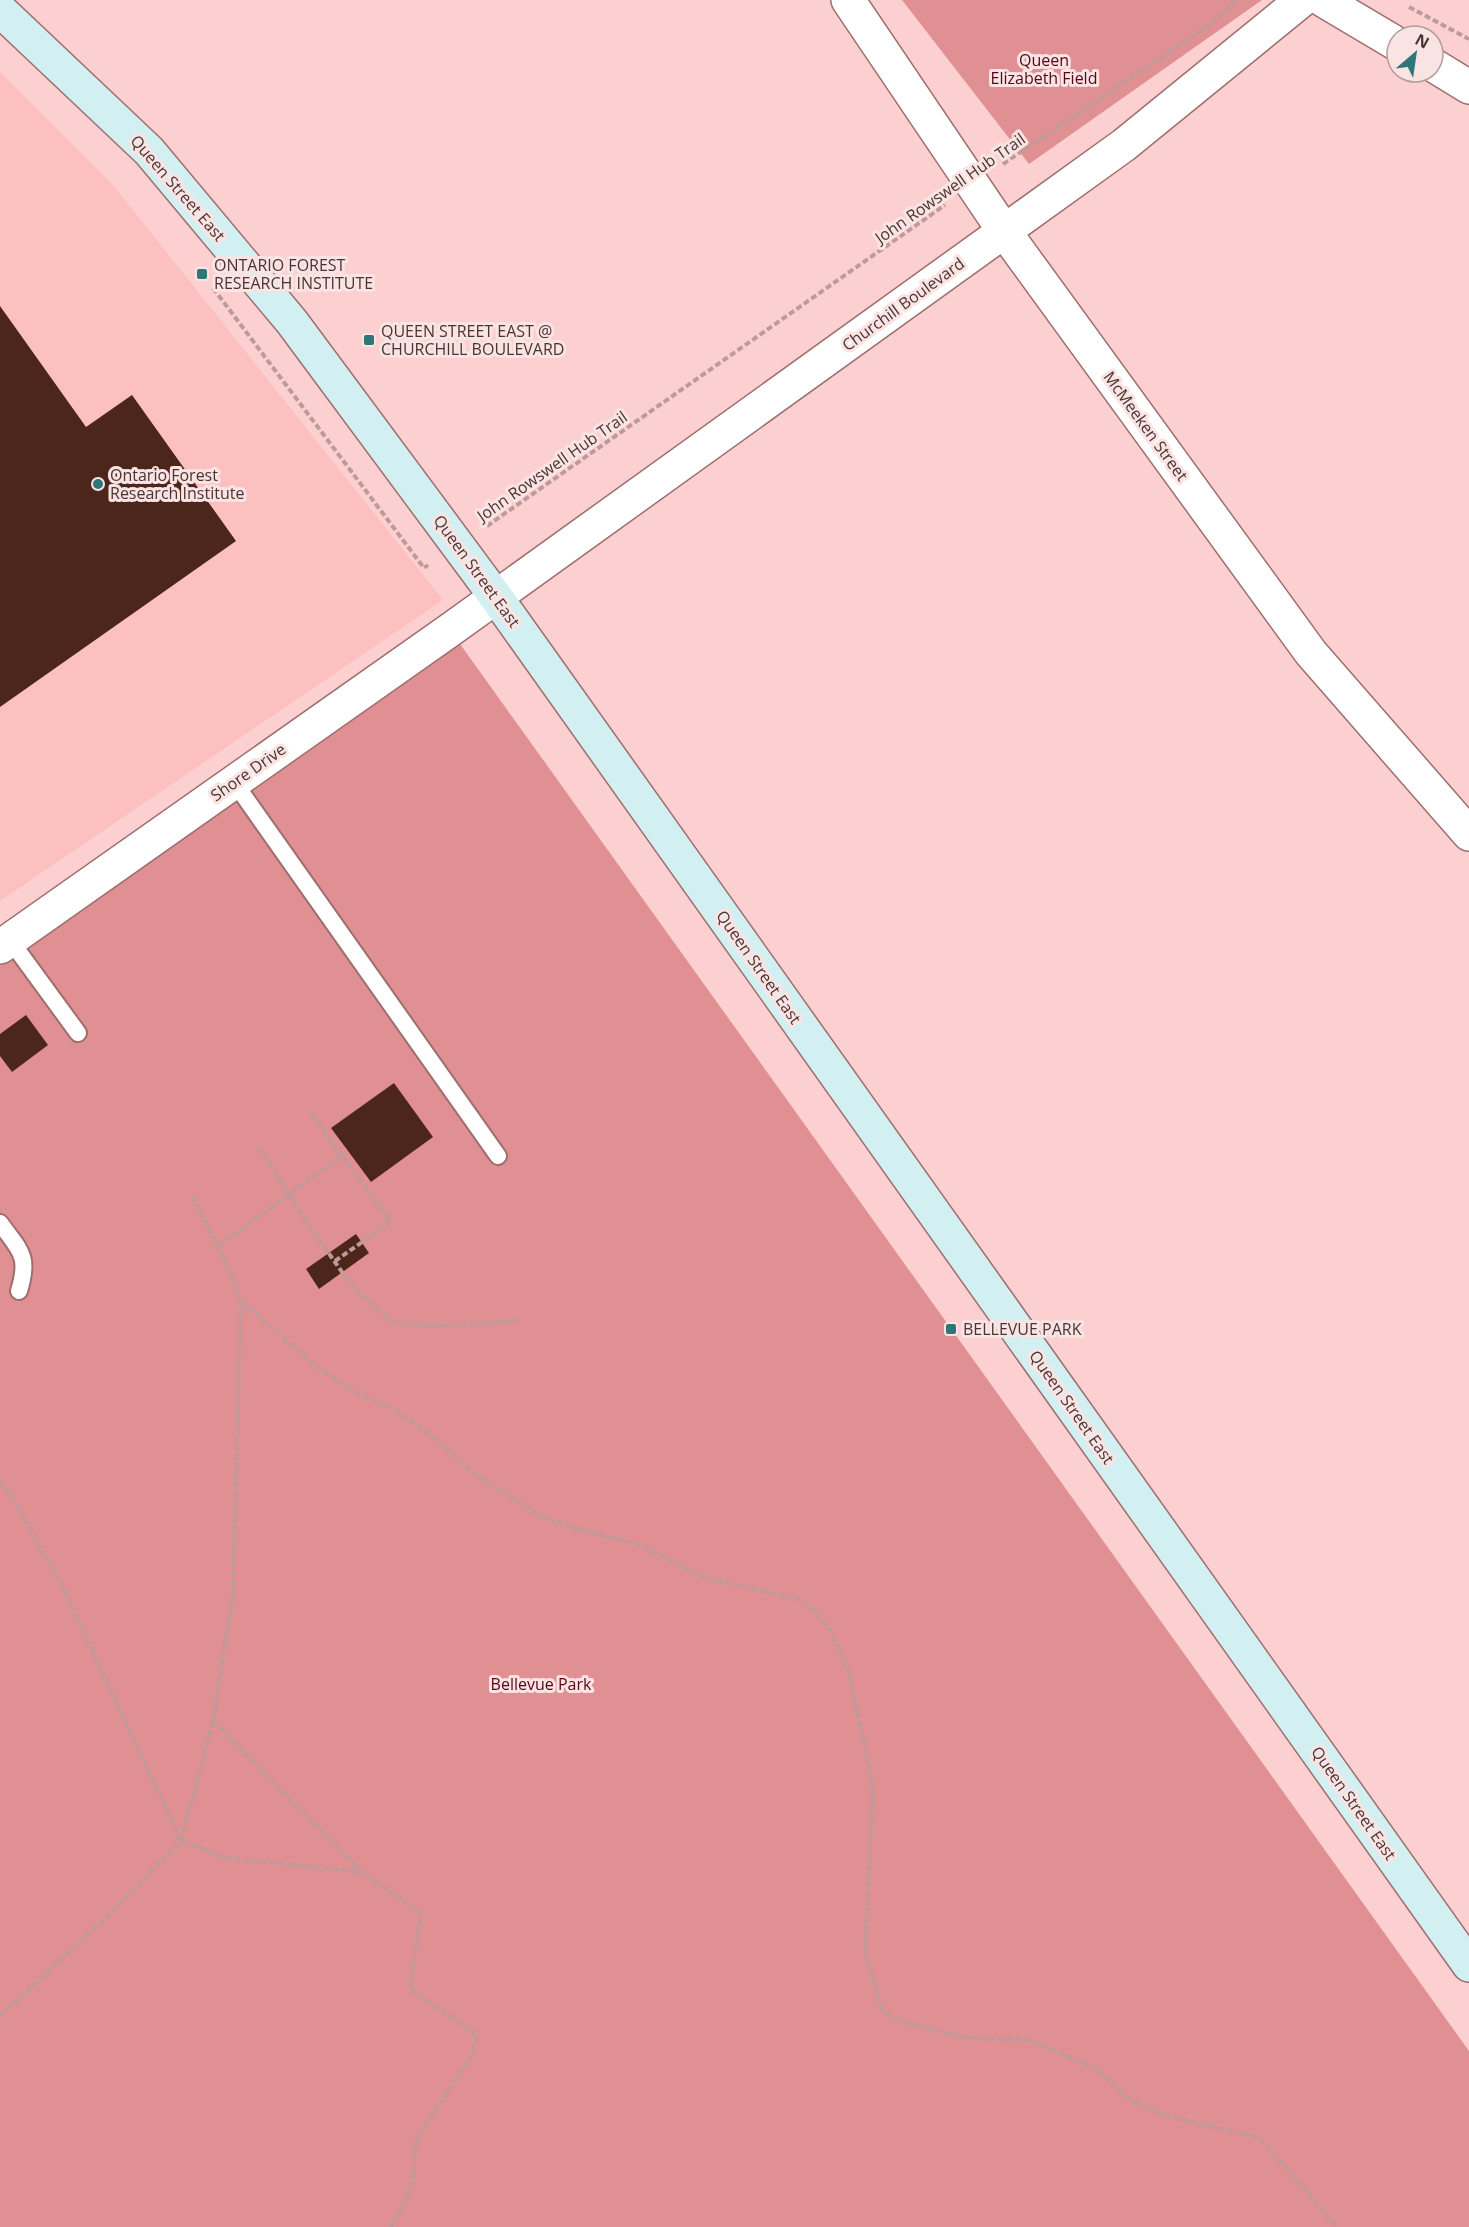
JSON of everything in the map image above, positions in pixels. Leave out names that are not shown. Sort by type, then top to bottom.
[{"type":"main road","name":"Queen Street East","points":[[0,10],[149,151],[292,322],[496,597],[1469,1965]]},
{"type":"street","name":"McMeeken Street","points":[[848,0],[1004,231],[1311,653],[1469,834]]},
{"type":"street","name":"Churchill Boulevard","points":[[496,597],[1124,145],[1302,0]]},
{"type":"street","points":[[1323,0],[1385,37]]},
{"type":"street","points":[[1445,72],[1469,87]]},
{"type":"street","name":"Shore Drive","points":[[5,944],[496,597]]},
{"type":"lane","points":[[234,782],[498,1156]]},
{"type":"lane","points":[[5,944],[78,1033]]},
{"type":"lane","points":[[0,1222],[22,1254],[25,1271],[19,1291]]},
{"type":"path","name":"John Rowswell Hub Trail","points":[[212,286],[424,568],[973,184],[1209,25],[1237,0]]},
{"type":"path","points":[[1408,6],[1469,39]]},
{"type":"path","points":[[310,1112],[391,1222],[335,1261]]},
{"type":"path","points":[[260,1148],[289,1195],[359,1293],[391,1322],[439,1326],[519,1321]]},
{"type":"path","points":[[218,1246],[342,1156]]},
{"type":"path","points":[[0,2016],[110,1914],[181,1841],[213,1721],[233,1592],[241,1301],[218,1246],[192,1196]]},
{"type":"path","points":[[241,1301],[322,1371],[363,1396],[390,1407],[433,1437],[477,1476],[541,1516],[580,1530],[640,1545],[705,1578],[799,1599],[815,1611],[829,1627],[849,1673],[873,1787],[865,1953],[882,2010],[898,2021],[967,2038],[1029,2040],[1096,2068],[1129,2099],[1170,2117],[1260,2138],[1337,2227]]},
{"type":"path","points":[[0,1482],[9,1491],[63,1587],[181,1841],[225,1858],[362,1872]]},
{"type":"path","points":[[213,1721],[362,1872],[421,1913],[410,1989],[476,2034],[473,2054],[416,2140],[413,2183],[391,2227]]},
{"type":"shaded area","points":[[0,72],[113,185],[443,600],[0,901]]},
{"type":"green space","name":"Queen Elizabeth Field","points":[[902,0],[1262,0],[1029,164]]},
{"type":"green space","name":"Bellevue Park","points":[[450,630],[1469,2051],[1469,2227],[0,2227],[0,947]]},
{"type":"building","name":"Ontario Forest Research Institute","points":[[0,306],[86,427],[132,395],[236,541],[0,707]]},
{"type":"building","points":[[26,1015],[48,1045],[12,1072],[0,1056],[0,1034]]},
{"type":"building","points":[[394,1083],[433,1137],[371,1182],[331,1128]]},
{"type":"building","points":[[356,1234],[369,1253],[319,1289],[306,1269]]},
{"type":"place","name":"ONTARIO FOREST RESEARCH INSTITUTE","points":[[202,274]]},
{"type":"place","name":"QUEEN STREET EAST @ CHURCHILL BOULEVARD","points":[[369,340]]},
{"type":"place","name":"Ontario Forest Research Institute","points":[[98,484]]},
{"type":"place","name":"BELLEVUE PARK","points":[[951,1329]]}]
